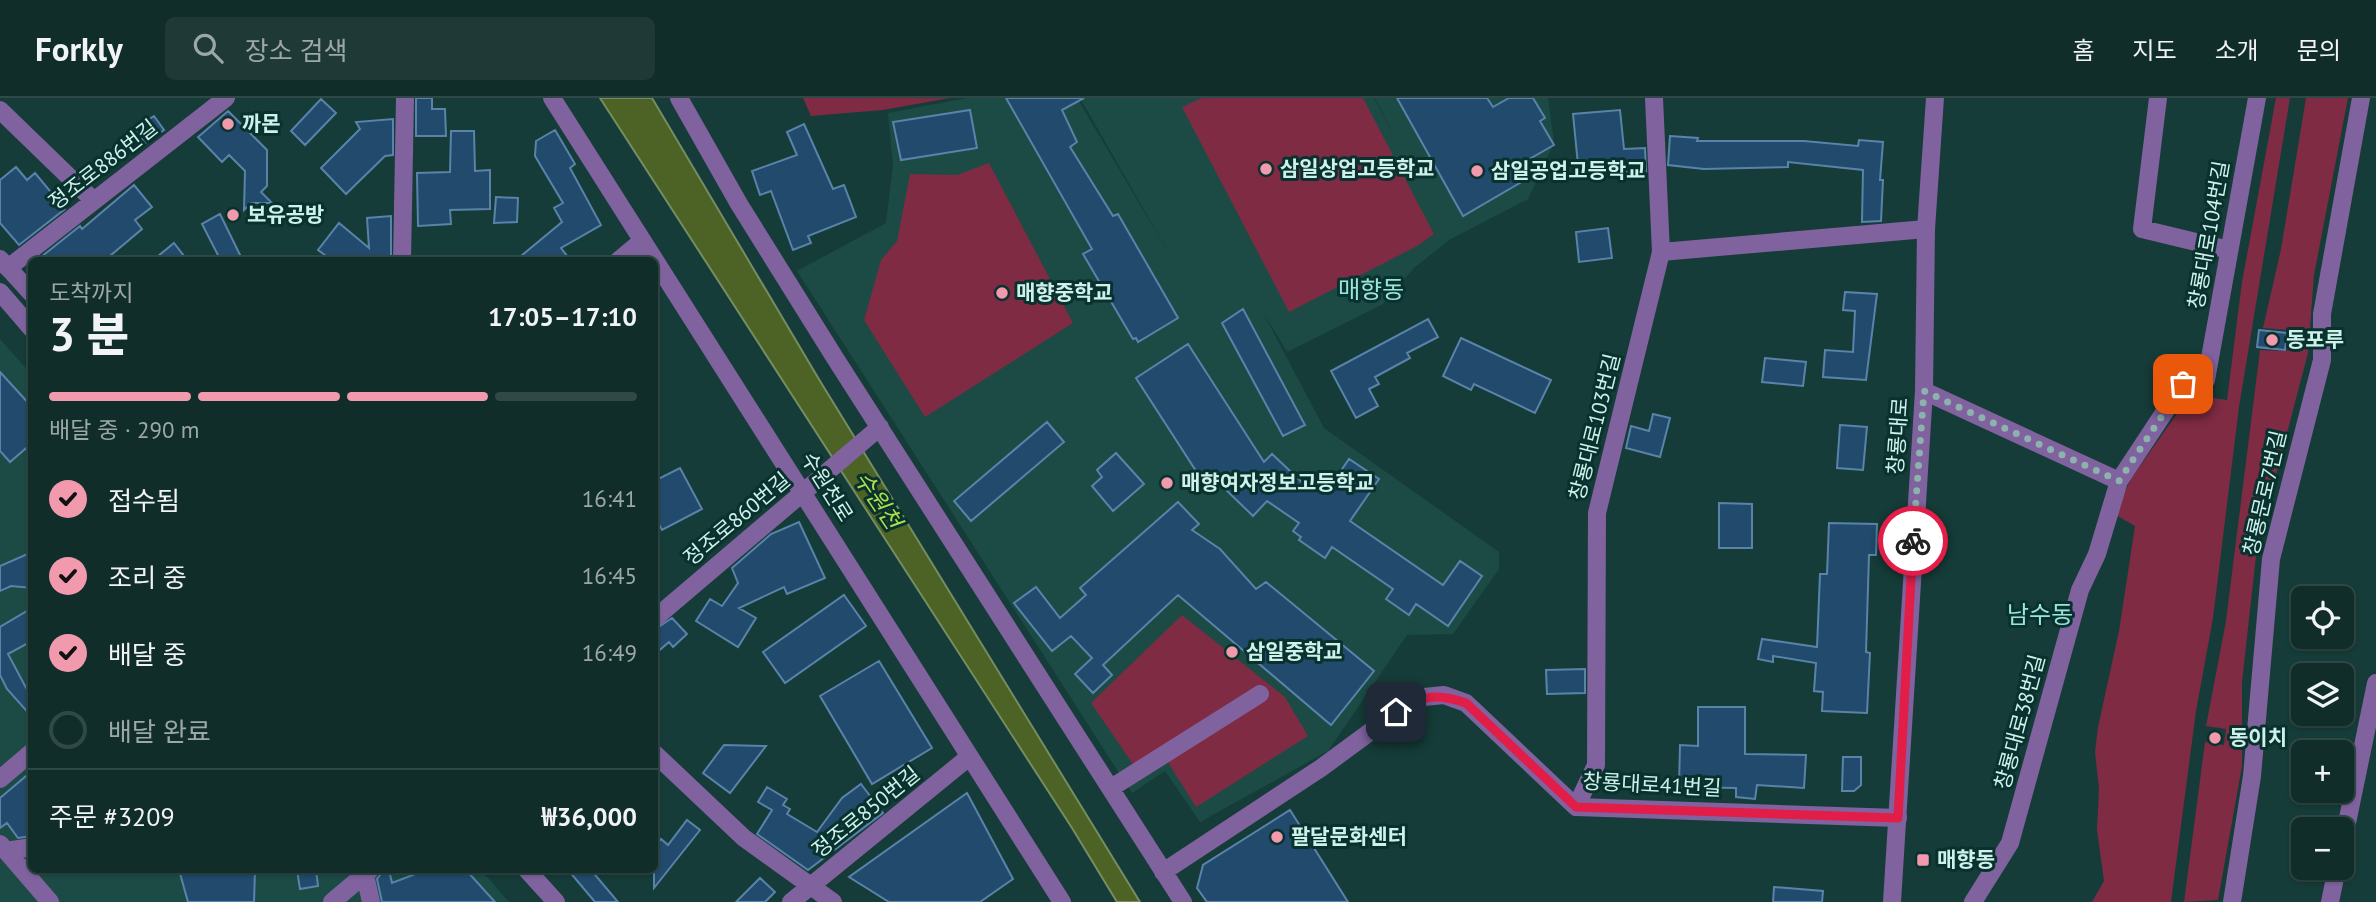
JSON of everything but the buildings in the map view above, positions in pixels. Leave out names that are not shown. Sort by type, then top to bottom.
[{"type":"street","name":"정조로886번길","points":[[4,264],[226,98]]},
{"type":"street","points":[[402,257],[405,98]]},
{"type":"street","name":"수원천로","points":[[552,98],[652,257]]},
{"type":"street","points":[[679,98],[739,204],[877,429],[1183,902]]},
{"type":"street","name":"창룡대로103번길","points":[[1576,807],[1595,765],[1597,513],[1661,252],[1654,98]]},
{"type":"street","name":"창룡대로","points":[[1892,902],[1924,391],[1926,229],[1934,98]]},
{"type":"street","points":[[2158,98],[2141,229],[2229,250]]},
{"type":"street","name":"창룡대로104번길","points":[[2206,380],[2257,98]]},
{"type":"street","name":"창룡문로7번길","points":[[2232,902],[2252,776],[2271,559],[2322,360],[2324,300],[2361,98]]},
{"type":"street","points":[[0,110],[93,200]]},
{"type":"street","points":[[1661,252],[1926,229]]},
{"type":"street","points":[[623,257],[642,241]]},
{"type":"street","points":[[4,264],[28,290]]},
{"type":"street","name":"수원천로","points":[[658,266],[1062,902]]},
{"type":"street","points":[[0,292],[28,324]]},
{"type":"street","name":"창룡대로38번길","points":[[1973,902],[2010,843],[2080,590],[2097,554],[2119,481],[2183,384],[2206,380]]},
{"type":"street","points":[[1924,391],[2119,481]]},
{"type":"street","name":"정조로860번길","points":[[658,616],[877,429]]},
{"type":"street","points":[[2351,817],[2368,762],[2376,683]]},
{"type":"street","points":[[1111,788],[1260,694]]},
{"type":"street","name":"창룡대로41번길","points":[[1163,872],[1321,768],[1374,726],[1424,697],[1444,695],[1466,703],[1576,807],[1898,818]]},
{"type":"street","points":[[0,779],[28,755]]},
{"type":"street","points":[[658,757],[744,838],[809,887],[834,902]]},
{"type":"street","name":"정조로850번길","points":[[791,902],[969,757]]},
{"type":"street","points":[[3,847],[28,847]]},
{"type":"street","points":[[3,847],[50,902]]},
{"type":"street","points":[[332,902],[366,873]]},
{"type":"street","points":[[367,873],[371,902]]},
{"type":"street","points":[[530,873],[556,902]]},
{"type":"street","points":[[2330,902],[2335,880]]},
{"type":"shaded area","points":[[803,98],[950,98],[883,110],[811,116]]},
{"type":"shaded area","points":[[967,98],[1077,98],[1174,262],[1080,98],[1374,98],[1396,140],[1375,98],[1548,98],[1554,143],[1528,199],[1449,240],[1414,268],[1383,304],[1287,352],[1262,311],[1324,428],[1499,552],[1499,569],[1453,634],[1407,635],[1328,751],[1200,822],[1165,771],[1132,793],[797,271],[886,223],[893,165],[888,113]]},
{"type":"shaded area","points":[[1202,98],[1363,98],[1434,234],[1417,246],[1289,312],[1182,107]]},
{"type":"shaded area","points":[[2276,98],[2290,98],[2239,407],[2213,618],[2196,711],[2171,902],[2092,902],[2104,881],[2097,830],[2099,789],[2095,752],[2119,631],[2135,526],[2114,514],[2131,479],[2190,395],[2227,400],[2242,282]]},
{"type":"shaded area","points":[[2306,98],[2348,98],[2314,275],[2308,353],[2257,547],[2242,682],[2242,766],[2218,900],[2184,902],[2205,742],[2224,745],[2226,729],[2206,726],[2226,621],[2260,350],[2287,351],[2289,330],[2263,328],[2281,249]]},
{"type":"shaded area","points":[[989,163],[1073,323],[925,417],[864,320],[881,260],[897,241],[910,174],[957,175]]},
{"type":"shaded area","points":[[0,339],[28,371],[28,873],[484,873],[509,902],[0,902]]},
{"type":"shaded area","points":[[1182,615],[1285,697],[1308,736],[1196,807],[1166,759],[1141,776],[1091,703]]},
{"type":"water","name":"수원천","points":[[600,98],[652,98],[820,381],[1140,902],[1117,902],[1072,828]]},
{"type":"way so far","points":[[1913,541],[1924,391],[2119,481],[2183,384]]},
{"type":"place","name":"까몬","points":[[228,124]]},
{"type":"place","name":"삼일상업고등학교","points":[[1266,169]]},
{"type":"place","name":"삼일공업고등학교","points":[[1477,171]]},
{"type":"place","name":"보유공방","points":[[233,215]]},
{"type":"place","name":"매향중학교","points":[[1002,293]]},
{"type":"place","name":"동포루","points":[[2272,340]]},
{"type":"place","name":"매향여자정보고등학교","points":[[1167,483]]},
{"type":"place","name":"삼일중학교","points":[[1232,652]]},
{"type":"place","name":"동이치","points":[[2215,738]]},
{"type":"place","name":"팔달문화센터","points":[[1277,837]]},
{"type":"place","name":"매향동","points":[[1923,860]]},
{"type":"district","name":"매향동","points":[[1371,290]]},
{"type":"district","name":"남수동","points":[[2040,615]]},
{"type":"route","points":[[1396,712],[1424,697],[1444,695],[1466,703],[1576,807],[1898,818],[1913,541]]}]
